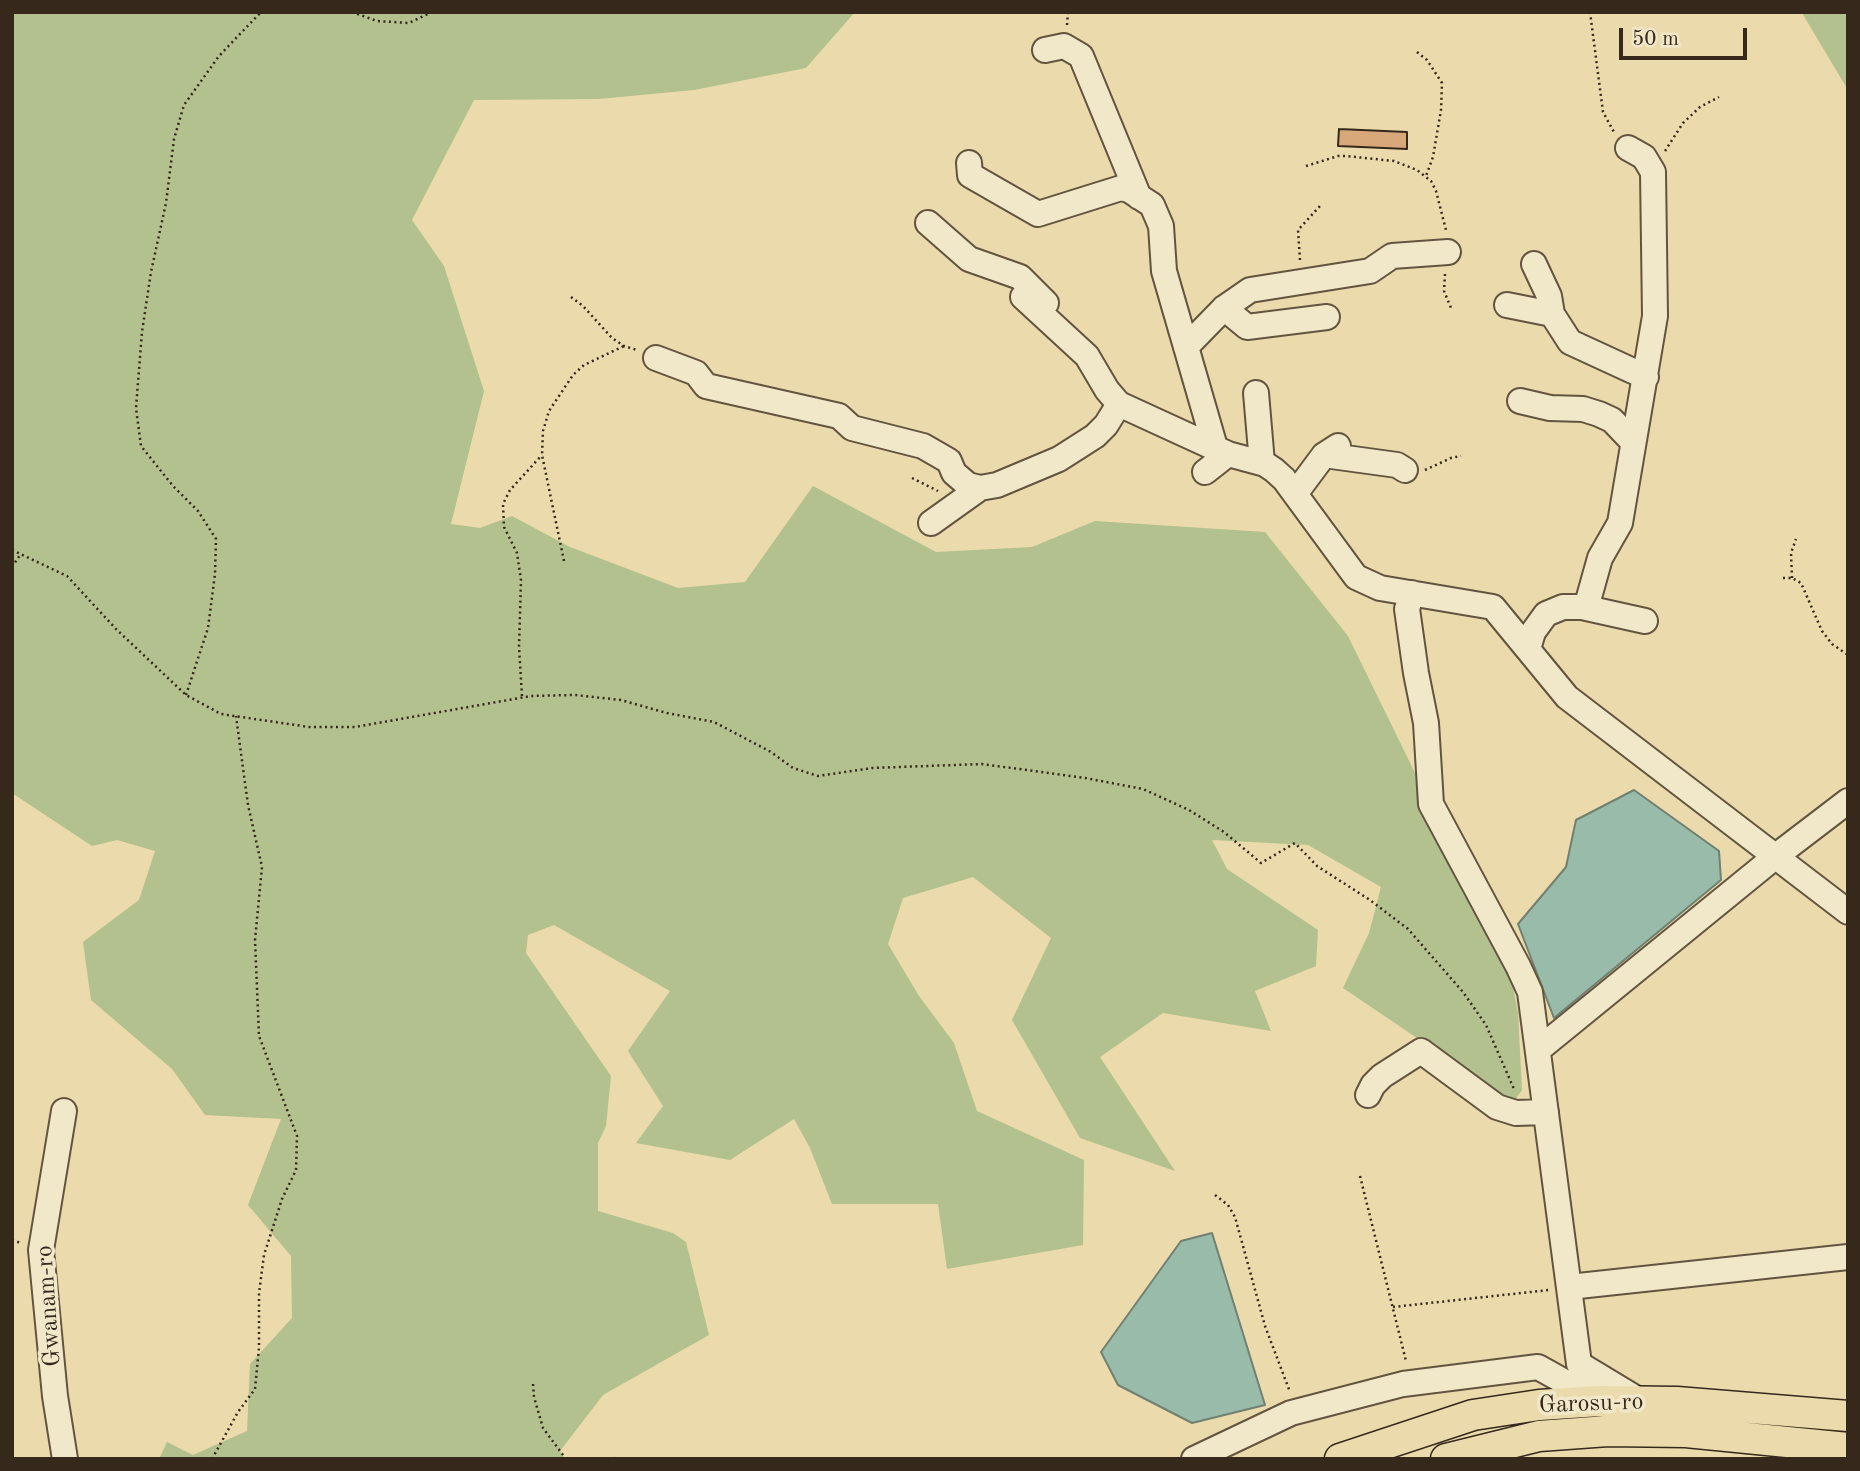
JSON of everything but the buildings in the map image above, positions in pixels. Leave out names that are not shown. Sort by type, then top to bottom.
[{"type":"main road","name":"Garosu-ro","points":[[1340,1459],[1473,1415],[1539,1405],[1599,1401],[1677,1402],[1848,1416]]},
{"type":"main road","name":"Garosu-ro","points":[[1446,1459],[1539,1436],[1608,1431],[1686,1432],[1848,1448]]},
{"type":"street","points":[[1045,50],[1063,46],[1082,56],[1139,197]]},
{"type":"street","points":[[1586,608],[1600,558],[1620,523],[1655,316],[1653,172],[1644,157],[1628,148]]},
{"type":"street","points":[[969,163],[970,175],[1038,214],[1121,188],[1152,205],[1161,226],[1164,271],[1186,347],[1222,450]]},
{"type":"street","points":[[929,223],[969,260],[1020,278],[1089,346],[1095,369]]},
{"type":"street","points":[[1186,347],[1224,308],[1250,290],[1370,271],[1392,256],[1448,252]]},
{"type":"street","points":[[1534,264],[1549,296],[1552,314],[1570,342],[1646,377]]},
{"type":"street","points":[[1023,297],[1087,355],[1107,390],[1119,404],[1222,450],[1262,463],[1284,479],[1356,577],[1380,588],[1493,607],[1567,696],[1848,912]]},
{"type":"street","points":[[1507,305],[1552,314]]},
{"type":"street","points":[[1224,308],[1247,327],[1327,317]]},
{"type":"street","points":[[656,358],[696,373],[706,386],[839,416],[852,428],[923,446],[949,461],[954,473],[968,485],[979,488],[997,485],[1059,458],[1095,436],[1106,425],[1119,404]]},
{"type":"street","points":[[1256,393],[1262,463]]},
{"type":"street","points":[[1520,401],[1550,408],[1583,409],[1599,414],[1612,420],[1632,441]]},
{"type":"street","points":[[1295,494],[1324,455],[1349,441]]},
{"type":"street","points":[[1205,472],[1222,450]]},
{"type":"street","points":[[1324,455],[1398,465],[1405,470]]},
{"type":"street","points":[[930,523],[979,488]]},
{"type":"street","points":[[1412,593],[1407,609],[1426,723],[1431,804],[1530,992],[1538,1050],[1541,1112],[1579,1364],[1642,1402]]},
{"type":"street","points":[[1528,649],[1533,632],[1546,614],[1563,607],[1586,608],[1645,621]]},
{"type":"street","points":[[1538,1050],[1845,799]]},
{"type":"street","points":[[1367,1095],[1382,1076],[1421,1051],[1497,1107],[1516,1113],[1541,1112]]},
{"type":"street","name":"Gwanam-ro","points":[[64,1111],[41,1250],[55,1396],[65,1459]]},
{"type":"street","points":[[1569,1287],[1848,1257]]},
{"type":"street","points":[[1194,1459],[1298,1411],[1403,1384],[1538,1367],[1599,1401]]},
{"type":"path","points":[[186,695],[208,628],[215,574],[216,539],[198,511],[173,486],[141,446],[136,408],[142,332],[151,272],[166,203],[174,139],[184,104],[219,56],[261,12]]},
{"type":"path","points":[[352,12],[377,21],[409,23],[432,12]]},
{"type":"path","points":[[1590,12],[1603,112],[1619,141],[1628,148]]},
{"type":"path","points":[[1417,52],[1427,60],[1441,83],[1441,110],[1433,157],[1426,176]]},
{"type":"path","points":[[1653,172],[1683,123],[1700,107],[1719,97]]},
{"type":"path","points":[[1306,166],[1338,156],[1358,156],[1394,161],[1426,176],[1436,191],[1449,240],[1444,291],[1451,308]]},
{"type":"path","points":[[1304,281],[1298,230],[1320,206]]},
{"type":"path","points":[[571,298],[593,316],[602,330],[624,346],[656,358]]},
{"type":"path","points":[[564,561],[542,455],[549,411],[573,375],[594,359],[624,346]]},
{"type":"path","points":[[522,698],[519,647],[521,580],[517,553],[504,527],[503,504],[510,490],[542,455]]},
{"type":"path","points":[[1405,470],[1411,476],[1461,456]]},
{"type":"path","points":[[912,478],[960,502]]},
{"type":"path","points":[[1791,578],[1791,553],[1796,539]]},
{"type":"path","points":[[12,550],[66,576],[116,629],[186,695],[221,714],[309,727],[355,727],[522,698],[575,695],[621,700],[714,722],[771,752],[793,768],[818,776],[872,768],[982,764],[1143,789],[1189,810],[1224,832],[1261,863],[1295,843],[1317,866],[1370,900],[1408,929],[1463,992],[1486,1025],[1516,1094],[1541,1112]]},
{"type":"path","points":[[12,567],[20,554]]},
{"type":"path","points":[[1783,578],[1791,578],[1801,583],[1822,631],[1832,644],[1848,655]]},
{"type":"path","points":[[212,1459],[238,1412],[255,1389],[259,1348],[259,1293],[264,1255],[282,1199],[296,1170],[297,1136],[259,1036],[255,940],[261,867],[248,805],[236,716]]},
{"type":"path","points":[[1360,1177],[1406,1361]]},
{"type":"path","points":[[1215,1195],[1228,1205],[1235,1217],[1270,1343],[1298,1411]]},
{"type":"path","points":[[1393,1307],[1569,1287]]},
{"type":"path","points":[[533,1384],[542,1428],[566,1459]]},
{"type":"green space","points":[[12,12],[855,12],[806,68],[694,90],[599,99],[474,100],[412,220],[444,266],[484,391],[451,524],[480,528],[512,516],[570,547],[678,588],[745,582],[813,486],[936,552],[1032,547],[1095,521],[1265,532],[1348,636],[1438,820],[1504,942],[1518,1013],[1522,1090],[1513,1103],[1343,988],[1369,933],[1381,887],[1308,845],[1212,840],[1227,869],[1318,930],[1316,966],[1255,991],[1271,1031],[1163,1013],[1100,1057],[1175,1171],[1080,1138],[1012,1020],[1051,938],[973,877],[903,898],[888,944],[919,996],[954,1043],[977,1111],[1084,1160],[1083,1245],[947,1269],[938,1204],[832,1204],[810,1148],[794,1119],[730,1160],[636,1143],[663,1106],[628,1051],[670,991],[554,925],[528,935],[526,953],[611,1076],[606,1126],[598,1143],[598,1211],[673,1233],[686,1242],[709,1335],[603,1395],[560,1451],[565,1459],[159,1459],[167,1442],[193,1455],[247,1431],[250,1364],[292,1318],[291,1256],[248,1205],[281,1119],[205,1115],[172,1069],[91,1000],[83,942],[139,900],[155,851],[117,840],[92,846],[12,793]]},
{"type":"green space","points":[[1848,12],[1848,90],[1802,13]]},
{"type":"shaded area","points":[[1634,790],[1719,851],[1721,880],[1554,1018],[1518,924],[1566,867],[1576,820]]},
{"type":"shaded area","points":[[1212,1233],[1265,1405],[1192,1423],[1118,1385],[1101,1352],[1181,1241]]}]
